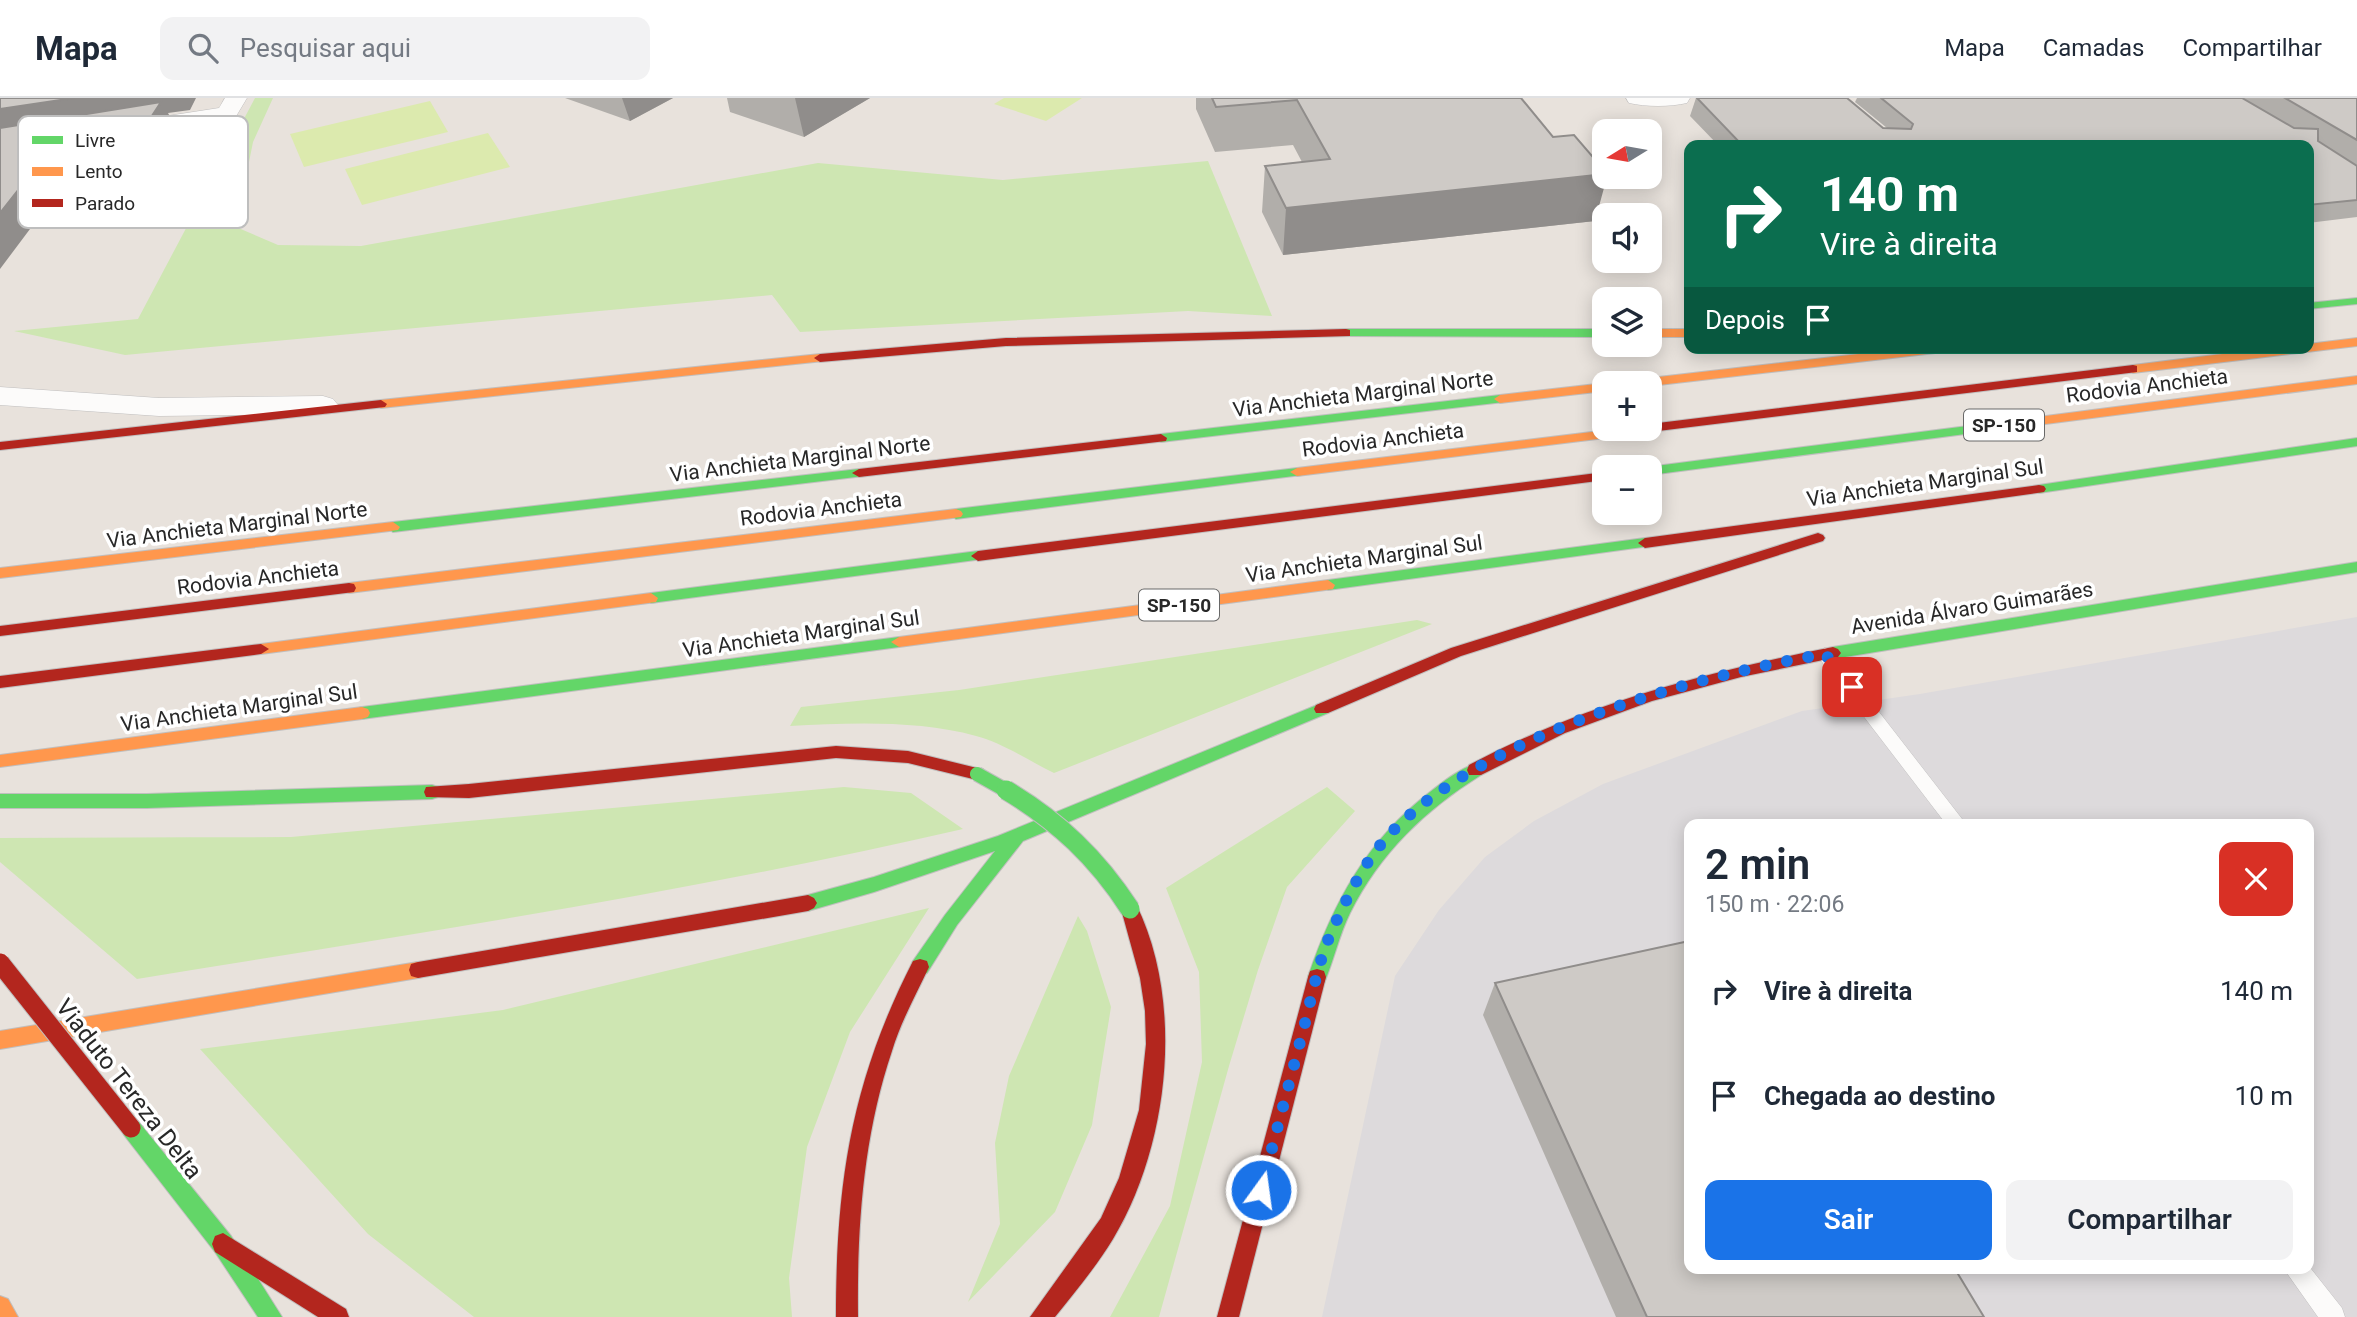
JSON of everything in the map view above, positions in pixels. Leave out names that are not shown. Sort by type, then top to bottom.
[{"type":"main road","points":[[2314,305],[2357,301]]},
{"type":"main road","points":[[0,446],[882,351],[1006,342],[1286,333],[1592,333]]},
{"type":"main road","points":[[1662,333],[1684,333]]},
{"type":"main road","points":[[2314,347],[2357,342]]},
{"type":"main road","points":[[1662,381],[1892,354]]},
{"type":"main road","name":"Rodovia Anchieta","points":[[1662,426],[2253,354]]},
{"type":"main road","name":"Rodovia Anchieta","points":[[1662,469],[2357,380]]},
{"type":"main road","name":"Via Anchieta Marginal Norte","points":[[0,573],[1592,389]]},
{"type":"main road","name":"Rodovia Anchieta","points":[[0,631],[1592,435]]},
{"type":"main road","name":"Via Anchieta Marginal Sul","points":[[0,761],[1921,506],[2357,442]]},
{"type":"main road","points":[[0,682],[1592,479]]},
{"type":"main road","points":[[0,1040],[788,908],[864,889],[1015,839],[1457,652],[1921,506]]},
{"type":"main road","name":"Avenida Álvaro Guimarães","points":[[1228,1317],[1314,986],[1330,938],[1364,870],[1389,834],[1451,783],[1489,761],[1549,733],[1664,692],[1777,662],[2357,567]]},
{"type":"main road","points":[[0,801],[147,801],[468,791],[848,752],[935,760],[977,774],[1044,810],[1076,836],[1109,872],[1144,941],[1157,1001],[1156,1089],[1147,1130],[1107,1230],[1041,1317]]},
{"type":"main road","points":[[847,1317],[848,1223],[856,1163],[868,1102],[885,1044],[898,1010],[919,969],[951,920],[1015,839]]},
{"type":"main road","name":"Viaduto Tereza Delta","points":[[0,963],[223,1244]]},
{"type":"main road","points":[[223,1244],[271,1317]]},
{"type":"main road","points":[[223,1244],[338,1317]]},
{"type":"main road","points":[[0,1307],[7,1317]]},
{"type":"street","points":[[208,116],[227,113],[236,98]]},
{"type":"street","points":[[1637,98],[1679,98]]},
{"type":"street","points":[[0,396],[87,404],[207,408],[380,404]]},
{"type":"lane","points":[[1825,654],[1953,819]]},
{"type":"lane","points":[[2300,1274],[2333,1317]]},
{"type":"shaded area","points":[[2357,617],[2357,1317],[1322,1317],[1395,976],[1439,910],[1485,857],[1534,821],[1603,784],[1802,711],[1920,694]]},
{"type":"green space","points":[[255,98],[273,98],[253,142],[248,167],[248,116],[245,116]]},
{"type":"green space","points":[[1004,98],[1082,98],[1046,121],[994,104]]},
{"type":"green space","points":[[430,101],[448,132],[304,167],[290,134]]},
{"type":"green space","points":[[488,133],[510,167],[362,205],[345,169]]},
{"type":"green space","points":[[1208,161],[1272,316],[1188,311],[800,332],[772,295],[125,355],[14,331],[138,319],[186,228],[238,228],[278,245],[361,246],[818,163],[1003,180]]},
{"type":"green space","points":[[1417,620],[1432,624],[1054,773],[996,743],[954,731],[884,724],[790,726],[801,707],[959,690]]},
{"type":"green space","points":[[844,787],[911,793],[963,829],[655,892],[137,979],[0,862],[0,838],[291,837]]},
{"type":"green space","points":[[1327,787],[1355,811],[1287,887],[1229,1066],[1159,1317],[1110,1317],[1170,1206],[1202,1062],[1199,972],[1166,888]]},
{"type":"green space","points":[[929,908],[850,1032],[807,1147],[789,1278],[792,1317],[474,1317],[368,1234],[200,1049],[503,1010]]},
{"type":"green space","points":[[1078,916],[1087,931],[1111,1007],[1092,1125],[1055,1212],[968,1302],[1000,1224],[995,1143],[1009,1076]]},
{"type":"building","points":[[0,98],[74,98],[0,109]]},
{"type":"building","points":[[1212,98],[1521,98],[1553,137],[1574,135],[1592,156],[1592,175],[1286,208],[1265,166],[1330,159],[1297,100],[1216,107]]},
{"type":"building","points":[[1697,98],[1847,98],[1883,128],[1911,129],[1913,124],[1881,98],[2242,98],[2294,128],[2318,129],[2318,141],[2357,166],[2357,200],[2314,204],[2314,140],[1737,140]]},
{"type":"building","points":[[2285,98],[2357,98],[2357,140]]},
{"type":"building","points":[[161,102],[152,116],[74,116]]},
{"type":"building","points":[[18,125],[18,190],[0,213],[0,128]]},
{"type":"building","points":[[1684,942],[1684,1274],[1958,1274],[1984,1317],[1647,1317],[1495,983]]},
{"type":"traffic: fast","points":[[2314,305],[2357,301]]},
{"type":"traffic: fast","points":[[1346,333],[1592,333]]},
{"type":"traffic: fast","points":[[1161,438],[1500,399]]},
{"type":"traffic: fast","points":[[1662,469],[1999,426]]},
{"type":"traffic: fast","points":[[2039,489],[2357,442]]},
{"type":"traffic: fast","points":[[956,514],[1297,472]]},
{"type":"traffic: fast","points":[[393,527],[859,473]]},
{"type":"traffic: fast","points":[[1328,585],[1645,543]]},
{"type":"traffic: fast","points":[[651,598],[978,556]]},
{"type":"traffic: fast","points":[[1833,653],[2357,567]]},
{"type":"traffic: fast","points":[[362,713],[899,642]]},
{"type":"traffic: fast","points":[[808,903],[874,885],[1004,841],[1322,709]]},
{"type":"traffic: fast","points":[[1317,977],[1342,912],[1375,857],[1418,810],[1475,770]]},
{"type":"traffic: fast","points":[[977,774],[1024,801],[1064,830],[1099,865],[1130,909]]},
{"type":"traffic: fast","points":[[0,801],[147,801],[432,792]]},
{"type":"traffic: fast","points":[[920,967],[951,920],[1015,839]]},
{"type":"traffic: fast","points":[[131,1128],[223,1244],[271,1317]]},
{"type":"traffic: slow","points":[[1662,333],[1684,333]]},
{"type":"traffic: slow","points":[[2314,347],[2357,342]]},
{"type":"traffic: slow","points":[[1662,381],[1892,354]]},
{"type":"traffic: slow","points":[[2133,369],[2254,354]]},
{"type":"traffic: slow","points":[[381,404],[820,358]]},
{"type":"traffic: slow","points":[[1999,426],[2357,380]]},
{"type":"traffic: slow","points":[[1500,399],[1592,388]]},
{"type":"traffic: slow","points":[[1297,472],[1592,436]]},
{"type":"traffic: slow","points":[[349,588],[956,514]]},
{"type":"traffic: slow","points":[[0,573],[393,527]]},
{"type":"traffic: slow","points":[[899,642],[1328,585]]},
{"type":"traffic: slow","points":[[261,649],[651,598]]},
{"type":"traffic: slow","points":[[0,761],[362,713]]},
{"type":"traffic: slow","points":[[0,1040],[418,970]]},
{"type":"traffic: slow","points":[[0,1307],[7,1317]]},
{"type":"traffic: jam","points":[[820,358],[1006,342],[1346,333]]},
{"type":"traffic: jam","points":[[1662,427],[2133,369]]},
{"type":"traffic: jam","points":[[0,446],[381,404]]},
{"type":"traffic: jam","points":[[859,473],[1161,438]]},
{"type":"traffic: jam","points":[[978,556],[1592,478]]},
{"type":"traffic: jam","points":[[1645,543],[2039,489]]},
{"type":"traffic: jam","points":[[1322,709],[1456,652],[1818,538]]},
{"type":"traffic: jam","points":[[0,631],[349,588]]},
{"type":"traffic: jam","points":[[0,682],[261,649]]},
{"type":"traffic: jam","points":[[1475,770],[1559,728],[1649,696],[1741,672],[1833,653]]},
{"type":"traffic: jam","points":[[432,792],[469,791],[836,752],[908,757],[977,774]]},
{"type":"traffic: jam","points":[[418,970],[808,903]]},
{"type":"traffic: jam","points":[[1041,1317],[1109,1226],[1141,1144],[1149,1110],[1154,1077],[1155,1011],[1150,978],[1130,909]]},
{"type":"traffic: jam","points":[[0,963],[131,1128]]},
{"type":"traffic: jam","points":[[847,1317],[853,1182],[869,1093],[882,1049],[899,1007],[920,967]]},
{"type":"traffic: jam","points":[[1228,1317],[1317,977]]},
{"type":"traffic: jam","points":[[223,1244],[338,1317]]},
{"type":"route","points":[[1261,1190],[1314,986],[1334,926],[1364,870],[1389,834],[1421,806],[1451,783],[1489,761],[1549,733],[1653,695],[1721,676],[1777,662],[1825,654],[1852,687]]}]
